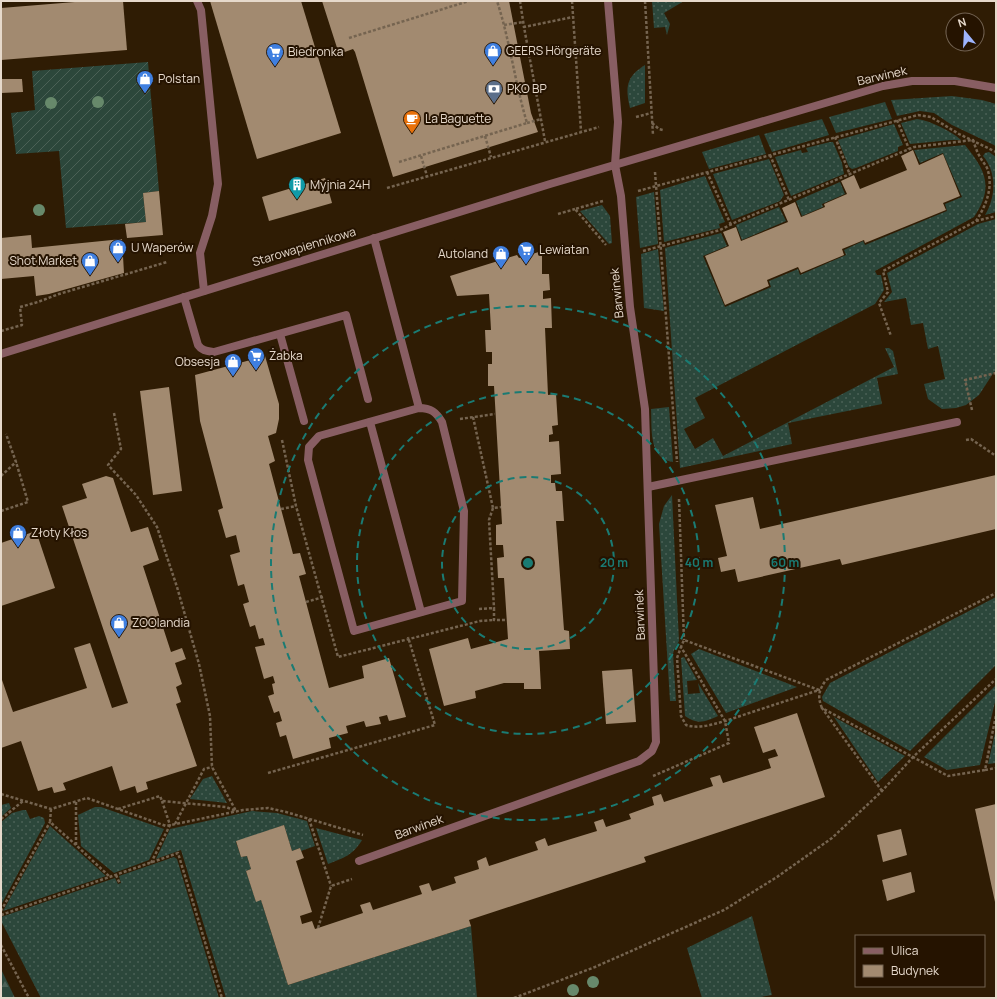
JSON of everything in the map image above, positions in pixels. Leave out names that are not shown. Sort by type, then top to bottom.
[{"type":"street","points":[[197,1],[201,10],[218,184],[212,216],[200,253],[204,291]]},
{"type":"street","name":"Barwinek","points":[[359,861],[639,761],[652,751],[656,742],[645,409],[630,307],[621,196],[615,165],[618,122],[608,1]]},
{"type":"street","name":"Barwinek","points":[[615,165],[883,86],[912,81],[955,81],[996,88]]},
{"type":"street","name":"Starowapiennikowa","points":[[1,354],[615,165]]},
{"type":"street","points":[[374,238],[419,408]]},
{"type":"street","points":[[184,297],[200,349],[214,352],[346,315],[368,399]]},
{"type":"street","points":[[280,334],[304,421]]},
{"type":"street","points":[[419,408],[429,408],[437,414],[442,422],[464,511],[462,601],[354,631],[308,460],[309,447],[319,436],[419,408]]},
{"type":"street","points":[[370,422],[421,612]]},
{"type":"street","points":[[648,487],[957,422]]},
{"type":"path","points":[[349,38],[469,1]]},
{"type":"path","points":[[497,1],[527,122]]},
{"type":"path","points":[[520,1],[545,141]]},
{"type":"path","points":[[572,1],[581,131]]},
{"type":"path","points":[[645,1],[653,140]]},
{"type":"path","points":[[524,27],[573,17]]},
{"type":"path","points":[[504,25],[523,22]]},
{"type":"path","points":[[634,117],[651,113]]},
{"type":"path","points":[[635,192],[918,115],[931,117],[959,134],[996,152]]},
{"type":"path","points":[[399,162],[541,118]]},
{"type":"path","points":[[896,120],[909,149]]},
{"type":"path","points":[[388,188],[545,141],[603,126]]},
{"type":"path","points":[[485,136],[491,157]]},
{"type":"path","points":[[834,137],[850,174]]},
{"type":"path","points":[[661,246],[720,230],[914,147],[973,140]]},
{"type":"path","points":[[973,140],[986,168],[990,185],[986,203],[976,221]]},
{"type":"path","points":[[770,155],[789,200]]},
{"type":"path","points":[[421,156],[427,176]]},
{"type":"path","points":[[655,167],[678,481],[684,640]]},
{"type":"path","points":[[708,172],[731,225]]},
{"type":"path","points":[[558,214],[576,209]]},
{"type":"path","points":[[891,336],[879,303],[888,292],[883,271],[976,221],[996,216]]},
{"type":"path","points":[[1,331],[22,325],[20,307],[166,262]]},
{"type":"path","points":[[974,417],[965,380],[996,373]]},
{"type":"path","points":[[114,413],[121,448],[108,465],[136,495],[157,527],[172,572],[198,664],[210,716],[212,767],[236,811]]},
{"type":"path","points":[[442,422],[495,414]]},
{"type":"path","points":[[473,417],[493,508],[489,520],[494,620],[507,620]]},
{"type":"path","points":[[971,439],[973,432]]},
{"type":"path","points":[[1,511],[28,502],[6,434]]},
{"type":"path","points":[[1,476],[16,462]]},
{"type":"path","points":[[281,509],[296,506]]},
{"type":"path","points":[[493,508],[501,507]]},
{"type":"path","points":[[882,791],[822,708],[819,700],[819,690],[826,680],[996,593]]},
{"type":"path","points":[[462,601],[475,609],[494,608]]},
{"type":"path","points":[[268,772],[435,725],[408,639]]},
{"type":"path","points":[[514,998],[596,967],[724,910],[777,877],[832,838],[882,791],[913,757],[996,679]]},
{"type":"path","points":[[822,708],[948,776],[996,768]]},
{"type":"path","points":[[985,770],[996,715]]},
{"type":"path","points":[[175,824],[204,769],[212,767]]},
{"type":"path","points":[[1,794],[51,810],[87,798],[166,826],[236,811],[268,808],[363,835]]},
{"type":"path","points":[[118,809],[160,796],[170,825],[151,863]]},
{"type":"path","points":[[1,819],[23,800]]},
{"type":"path","points":[[162,801],[226,807],[236,811]]},
{"type":"path","points":[[76,802],[76,845]]},
{"type":"path","points":[[1,910],[50,822],[51,810]]},
{"type":"path","points":[[309,819],[331,886],[318,928]]},
{"type":"path","points":[[50,822],[110,877]]},
{"type":"path","points":[[1,915],[178,854],[222,998]]},
{"type":"path","points":[[116,875],[120,884]]},
{"type":"path","points":[[331,886],[354,878]]},
{"type":"path","points":[[1,945],[28,998]]},
{"type":"green space","points":[[652,1],[684,1],[664,13],[670,24],[667,35],[665,27],[654,28]]},
{"type":"green space","points":[[148,62],[159,191],[143,193],[146,222],[66,228],[59,151],[16,154],[11,113],[35,110],[32,71]]},
{"type":"green space","points":[[645,65],[645,103],[630,108],[628,83],[634,74]]},
{"type":"green space","points":[[952,96],[982,100],[996,104],[996,146],[952,125],[934,113],[920,111],[897,116],[891,100]]},
{"type":"green space","points":[[885,102],[892,119],[836,133],[829,117]]},
{"type":"green space","points":[[822,119],[829,135],[772,152],[764,134]]},
{"type":"green space","points":[[917,119],[940,127],[952,133],[961,140],[910,144],[901,123]]},
{"type":"green space","points":[[894,124],[903,145],[898,147],[898,151],[856,168],[852,169],[849,167],[838,140]]},
{"type":"green space","points":[[759,135],[766,154],[709,169],[702,152]]},
{"type":"green space","points":[[833,142],[842,163],[844,174],[791,196],[775,157],[801,150],[802,153],[808,152],[806,148]]},
{"type":"green space","points":[[965,145],[978,163],[985,180],[984,197],[974,217],[875,271],[877,275],[881,275],[884,290],[875,304],[695,398],[705,418],[684,429],[695,449],[713,438],[723,456],[894,367],[885,348],[889,348],[893,351],[898,374],[877,378],[882,404],[788,423],[792,444],[680,468],[665,248],[721,233],[727,246],[703,256],[725,307],[771,287],[769,281],[798,269],[800,275],[846,255],[844,250],[863,241],[865,245],[947,211],[945,204],[962,197],[943,153],[920,163],[914,150]]},
{"type":"green space","points":[[989,152],[996,157],[996,212],[985,215],[989,208],[993,193],[993,177],[988,162],[983,156],[985,153]]},
{"type":"green space","points":[[769,159],[784,195],[780,201],[732,220],[713,174]]},
{"type":"green space","points":[[705,176],[725,222],[719,224],[720,228],[664,242],[660,190]]},
{"type":"green space","points":[[840,182],[845,194],[822,204],[823,207],[802,216],[796,201]]},
{"type":"green space","points":[[654,192],[658,244],[640,248],[636,197]]},
{"type":"green space","points":[[602,205],[610,216],[612,243],[609,244],[580,211]]},
{"type":"green space","points":[[779,207],[786,221],[742,240],[736,225]]},
{"type":"green space","points":[[996,219],[996,371],[979,395],[966,405],[956,408],[942,409],[928,399],[924,384],[945,379],[938,346],[928,349],[923,323],[911,325],[906,298],[884,302],[892,292],[887,273],[978,224]]},
{"type":"green space","points":[[658,249],[664,311],[644,308],[641,254]]},
{"type":"green space","points":[[669,407],[673,462],[665,460],[659,455],[652,437],[651,409]]},
{"type":"green space","points":[[672,495],[679,641],[673,654],[676,701],[670,701],[659,524],[664,506]]},
{"type":"green space","points":[[996,597],[996,665],[910,751],[823,701],[822,697],[830,683]]},
{"type":"green space","points":[[699,649],[797,687],[726,713],[691,654]]},
{"type":"green space","points":[[684,657],[697,680],[687,681],[688,694],[700,693],[698,683],[718,716],[709,720],[697,722],[685,716],[681,658]]},
{"type":"green space","points":[[996,685],[996,698],[980,765],[947,770],[924,757]]},
{"type":"green space","points":[[834,717],[905,756],[878,782]]},
{"type":"green space","points":[[996,729],[996,763],[988,764]]},
{"type":"green space","points":[[212,776],[227,803],[190,799],[203,779]]},
{"type":"green space","points":[[9,803],[11,808],[1,817],[1,805]]},
{"type":"green space","points":[[95,807],[101,807],[164,829],[149,860],[114,873],[81,846],[78,815]]},
{"type":"green space","points":[[26,810],[30,819],[39,816],[44,818],[45,823],[1,905],[1,822],[12,813]]},
{"type":"green space","points":[[252,811],[277,813],[307,821],[315,846],[301,851],[300,848],[292,851],[284,825],[236,842],[241,857],[247,856],[251,869],[246,871],[256,901],[261,900],[288,985],[471,926],[477,998],[226,998],[181,850],[156,859],[170,829]]},
{"type":"green space","points":[[50,826],[106,876],[3,911]]},
{"type":"green space","points":[[316,828],[362,840],[352,853],[328,864]]},
{"type":"green space","points":[[174,857],[177,859],[219,998],[41,998],[1,921],[1,917],[115,878],[118,884],[121,883],[119,876]]},
{"type":"green space","points":[[752,916],[772,995],[755,998],[702,998],[687,948]]},
{"type":"green space","points":[[1,969],[15,998],[1,998]]},
{"type":"building","points":[[87,1],[123,1],[127,50],[1,60],[1,8]]},
{"type":"building","name":"Biedronka","points":[[210,1],[301,1],[341,133],[257,159]]},
{"type":"building","points":[[322,1],[509,1],[531,113],[538,132],[393,177],[355,52],[353,49],[339,54]]},
{"type":"building","points":[[1,79],[22,79],[23,92],[1,93]]},
{"type":"building","points":[[913,150],[919,165],[943,154],[960,196],[943,203],[946,210],[865,243],[864,240],[842,249],[844,255],[801,273],[798,267],[767,280],[769,286],[725,305],[705,256],[729,246],[723,232],[736,227],[741,241],[788,222],[782,208],[795,202],[801,217],[825,207],[824,204],[847,194],[841,181],[854,175],[860,189],[907,170],[901,156]]},
{"type":"building","name":"Myjnia 24H","points":[[325,178],[332,203],[269,221],[262,197]]},
{"type":"building","points":[[159,191],[163,235],[127,238],[125,224],[146,222],[143,193]]},
{"type":"building","points":[[31,235],[32,248],[122,239],[124,273],[49,294],[36,296],[34,276],[1,279],[1,238]]},
{"type":"building","points":[[542,251],[542,274],[549,274],[550,290],[543,291],[543,299],[551,298],[552,328],[545,328],[548,395],[556,394],[558,425],[552,426],[553,434],[549,435],[549,442],[559,441],[561,474],[551,475],[551,483],[555,483],[556,491],[562,491],[564,521],[556,521],[564,630],[569,631],[570,649],[539,651],[541,689],[524,689],[524,683],[504,683],[475,691],[476,698],[444,706],[429,649],[468,638],[471,649],[508,639],[504,578],[498,578],[497,558],[504,557],[503,545],[496,545],[496,525],[502,524],[494,386],[488,386],[488,364],[492,364],[492,352],[486,352],[485,330],[491,330],[489,294],[457,296],[450,276],[517,255],[519,258]]},
{"type":"building","points":[[265,356],[279,404],[279,419],[276,433],[268,436],[275,461],[269,464],[293,554],[300,553],[306,574],[299,576],[329,688],[364,678],[362,666],[389,658],[406,717],[389,721],[387,715],[379,717],[381,724],[366,727],[364,721],[346,726],[348,733],[329,738],[331,748],[293,759],[286,735],[280,737],[276,723],[282,721],[279,711],[274,713],[268,696],[274,694],[272,684],[275,683],[273,676],[264,679],[255,647],[265,645],[263,638],[259,639],[255,625],[250,627],[243,604],[249,602],[244,584],[238,586],[230,555],[240,552],[236,535],[226,538],[218,510],[223,508],[200,421],[195,375]]},
{"type":"building","points":[[169,387],[182,491],[153,495],[140,391]]},
{"type":"building","points":[[996,475],[996,529],[842,565],[840,559],[738,582],[735,569],[721,572],[718,558],[727,556],[715,505],[753,497],[760,529]]},
{"type":"building","points":[[106,476],[113,478],[131,532],[148,527],[159,560],[143,566],[171,652],[182,648],[186,659],[175,663],[182,684],[176,687],[181,702],[176,704],[197,766],[146,782],[148,789],[137,793],[135,786],[120,791],[112,766],[63,783],[66,790],[54,793],[52,787],[38,791],[21,741],[1,748],[1,677],[13,712],[87,688],[74,648],[90,643],[112,708],[128,703],[62,506],[87,498],[82,484]]},
{"type":"building","points":[[36,531],[55,588],[1,606],[1,543]]},
{"type":"building","points":[[632,669],[636,722],[606,724],[602,671]]},
{"type":"building","points":[[797,713],[825,797],[644,857],[646,862],[469,920],[471,926],[288,985],[261,900],[256,902],[246,871],[251,869],[247,856],[241,857],[236,841],[284,825],[292,851],[300,848],[304,858],[296,861],[312,912],[300,916],[302,924],[312,921],[315,929],[363,913],[360,905],[370,902],[373,910],[422,894],[419,886],[429,883],[432,891],[456,883],[454,877],[479,869],[477,861],[486,857],[489,866],[538,850],[535,842],[545,838],[548,846],[597,831],[594,822],[603,819],[606,827],[631,819],[629,814],[654,805],[652,797],[661,794],[664,802],[713,786],[710,778],[720,775],[723,783],[771,768],[768,759],[778,756],[775,749],[763,753],[754,727]]},
{"type":"building","points":[[996,804],[996,902],[995,902],[975,809]]},
{"type":"building","points":[[901,829],[907,855],[883,862],[877,835]]},
{"type":"building","points":[[911,872],[915,892],[887,901],[882,880]]},
{"type":"place","name":"GEERS Hörgeräte","points":[[493,66]]},
{"type":"place","name":"Biedronka","points":[[275,67]]},
{"type":"place","name":"Polstan","points":[[145,94]]},
{"type":"place","name":"PKO BP","points":[[494,104]]},
{"type":"place","name":"La Baguette","points":[[412,134]]},
{"type":"place","name":"Myjnia 24H","points":[[297,200]]},
{"type":"place","name":"U Waperów","points":[[118,263]]},
{"type":"place","name":"Lewiatan","points":[[526,265]]},
{"type":"place","name":"Autoland","points":[[501,269]]},
{"type":"place","name":"Shot Market","points":[[90,276]]},
{"type":"place","name":"Żabka","points":[[256,371]]},
{"type":"place","name":"Obsesja","points":[[233,377]]},
{"type":"place","name":"Złoty Kłos","points":[[18,548]]},
{"type":"place","name":"ZOOlandia","points":[[119,638]]}]
